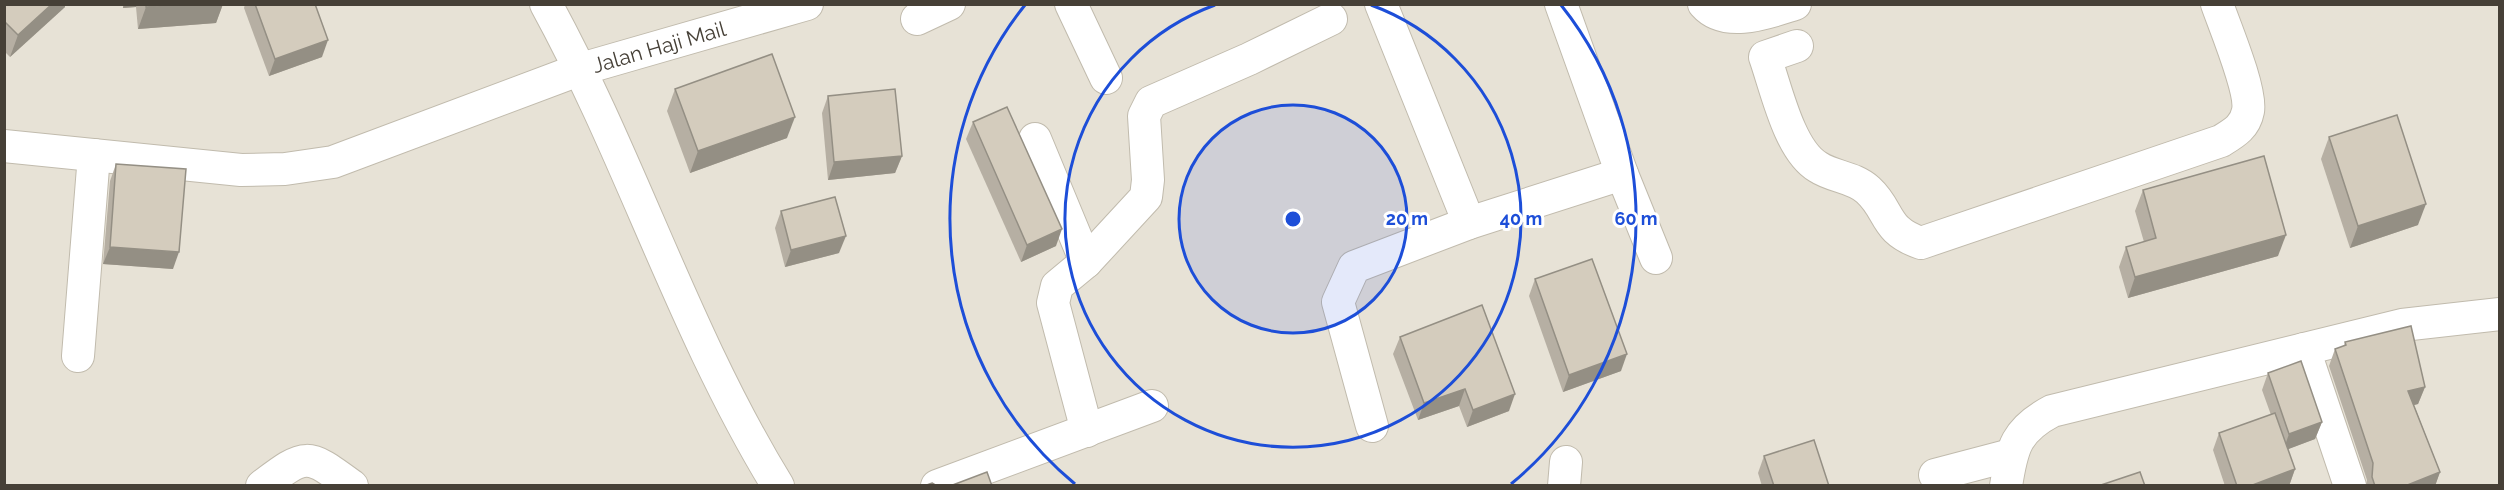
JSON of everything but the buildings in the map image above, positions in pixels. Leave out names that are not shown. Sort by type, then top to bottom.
[{"type":"street","name":"Jalan Haji Mail","points":[[546,4],[581,69],[807,4]]},
{"type":"street","points":[[917,19],[949,4]]},
{"type":"street","points":[[1071,4],[1106,78]]},
{"type":"street","points":[[1381,4],[1469,223]]},
{"type":"street","points":[[1562,4],[1622,174],[1656,258]]},
{"type":"street","points":[[1704,4],[1708,9],[1739,19],[1795,4]]},
{"type":"street","points":[[1797,46],[1765,57],[1792,135],[1803,153],[1818,167],[1851,179],[1868,190],[1903,237],[1921,243],[2221,141],[2240,130],[2248,111],[2247,92],[2217,4]]},
{"type":"street","points":[[1087,431],[1053,303],[1058,286],[1086,262],[1146,197],[1148,180],[1144,117],[1151,102],[1249,59],[1331,19]]},
{"type":"street","points":[[4,146],[241,170],[285,169],[333,162],[581,69],[683,306],[778,486]]},
{"type":"street","points":[[1035,139],[1086,262]]},
{"type":"street","points":[[78,356],[94,155]]},
{"type":"street","points":[[1372,426],[1338,302],[1354,267],[1469,223],[1622,174]]},
{"type":"street","points":[[2006,486],[2011,455],[2017,439],[2029,426],[2052,411],[2402,325],[2499,314]]},
{"type":"street","points":[[2304,349],[2350,486]]},
{"type":"street","points":[[938,486],[1152,406]]},
{"type":"street","points":[[1935,475],[2011,455]]},
{"type":"street","points":[[262,486],[300,459],[317,461],[352,486]]},
{"type":"shaded area","points":[[4,5],[2499,5],[2499,485],[5,485]]}]
